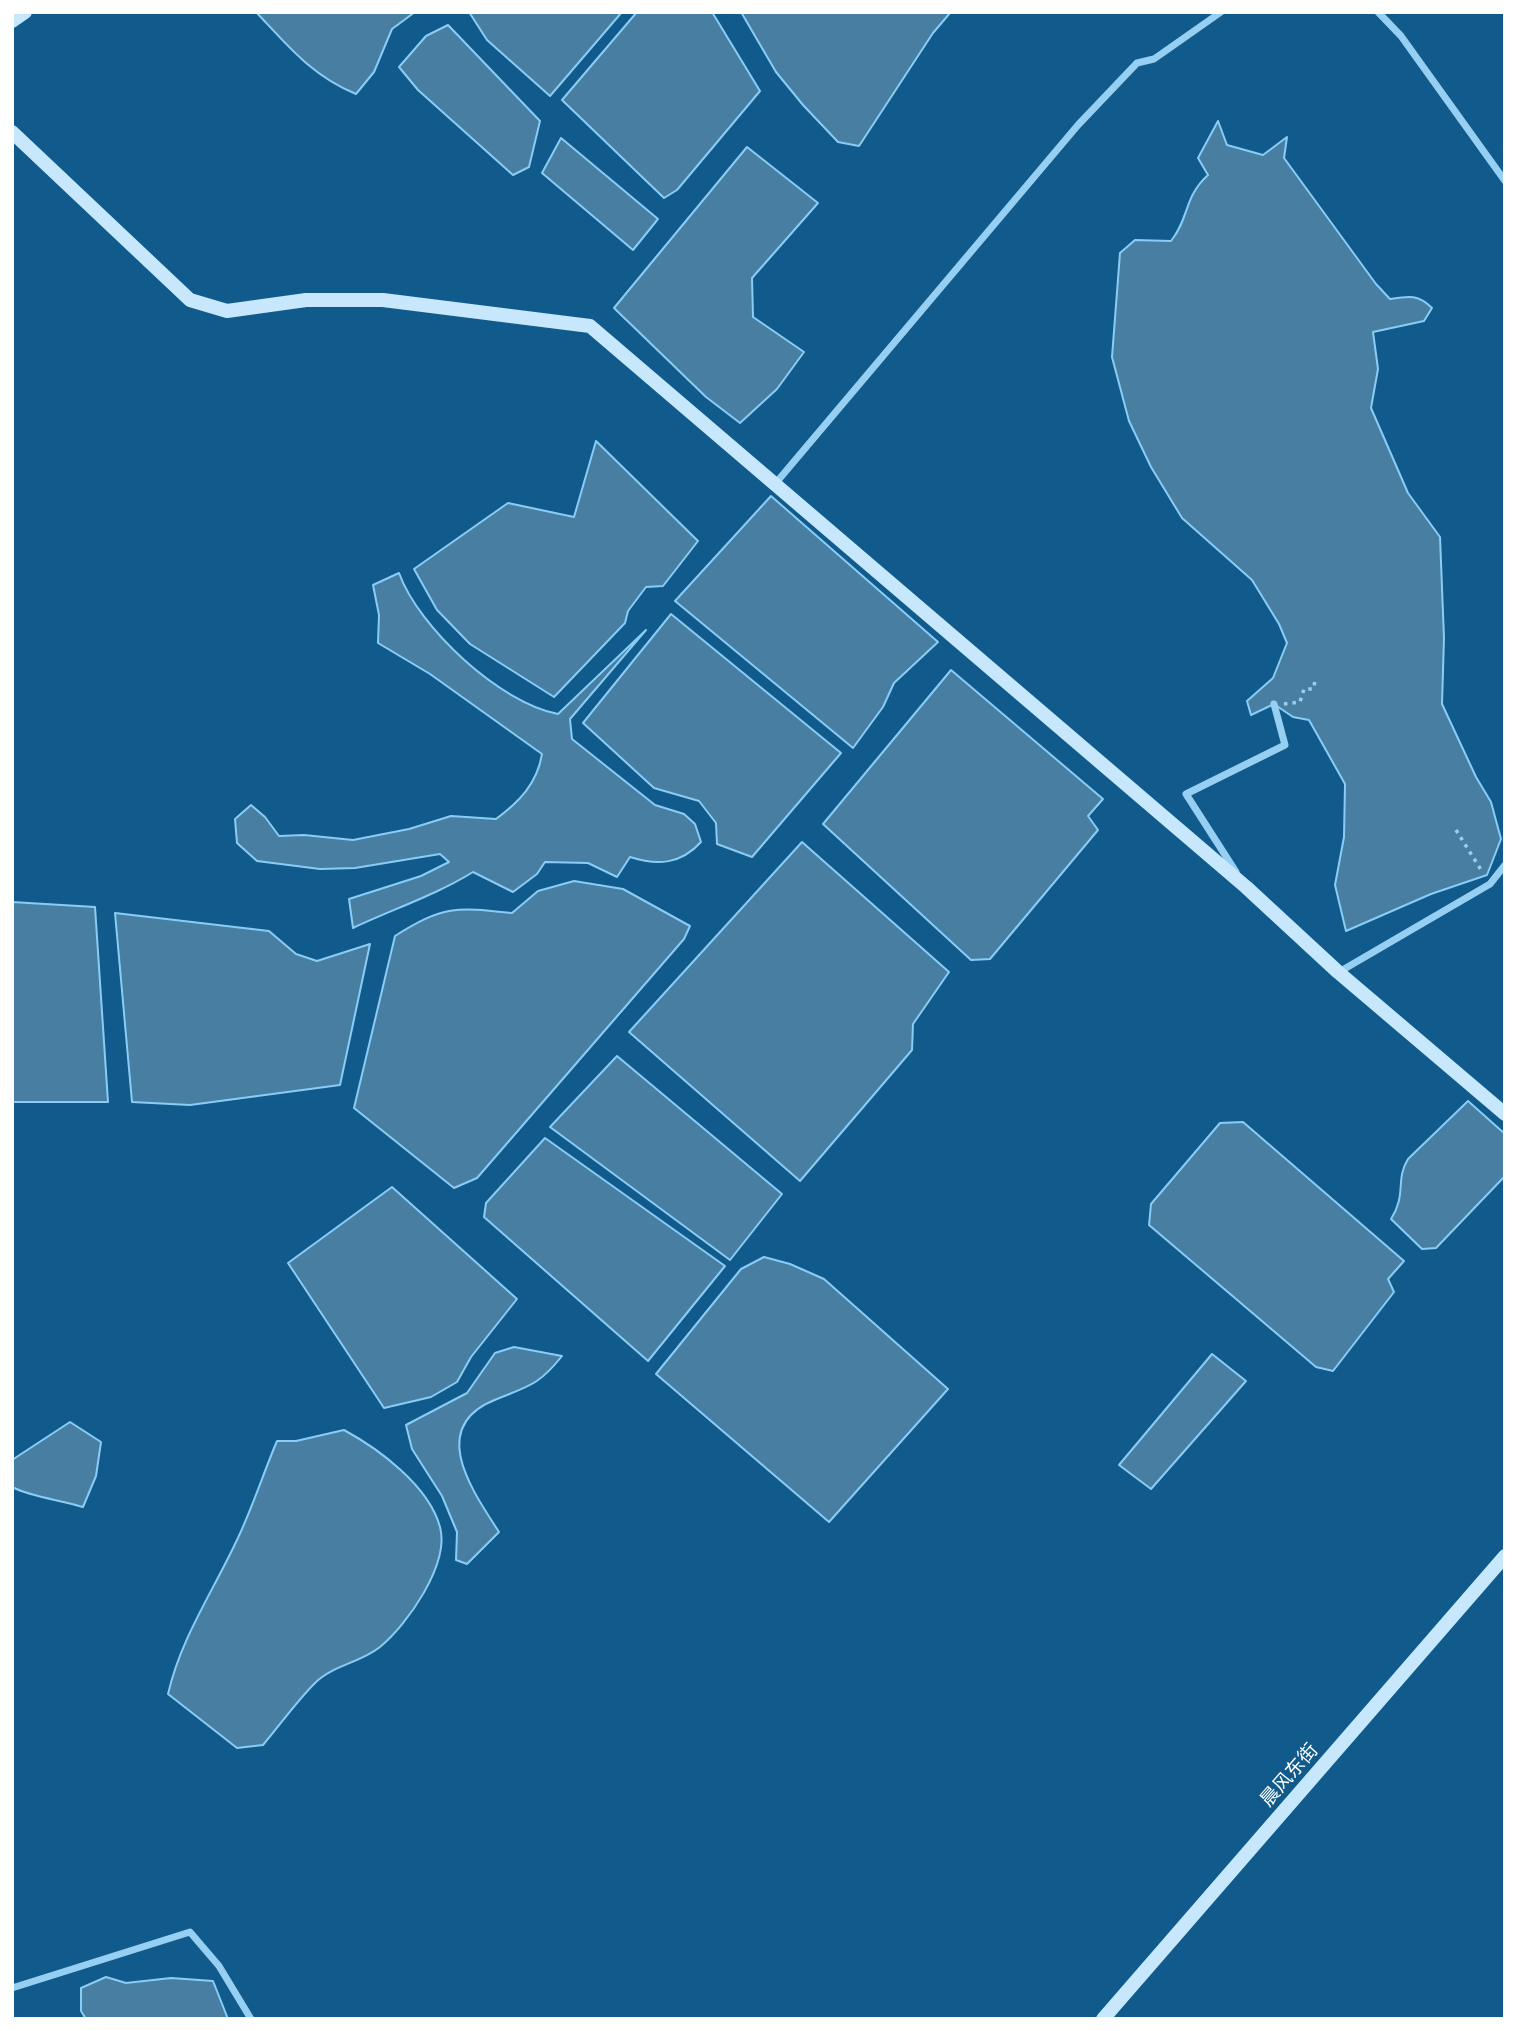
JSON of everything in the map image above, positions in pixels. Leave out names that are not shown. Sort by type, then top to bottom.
[{"type":"street","points":[[12,21],[25,12]]},
{"type":"street","points":[[775,484],[1078,125],[1137,63],[1154,60],[1221,12]]},
{"type":"street","points":[[1378,12],[1401,36],[1505,181]]},
{"type":"street","points":[[12,132],[190,300],[227,311],[306,300],[383,300],[590,326],[1246,887],[1338,972],[1505,1114]]},
{"type":"street","points":[[1246,887],[1186,794],[1285,745],[1274,704]]},
{"type":"street","points":[[1338,972],[1490,884],[1505,865]]},
{"type":"street","name":"晨风东街","points":[[1103,2019],[1505,1556]]},
{"type":"street","points":[[12,1988],[190,1933],[219,1966],[251,2019]]},
{"type":"path","points":[[1274,704],[1300,702],[1304,689],[1313,689],[1316,678]]},
{"type":"path","points":[[1456,830],[1490,884]]},
{"type":"water","points":[[256,12],[415,12],[392,29],[374,72],[356,94],[313,69]]},
{"type":"water","points":[[469,12],[622,12],[550,96],[487,40]]},
{"type":"water","points":[[637,12],[712,12],[760,91],[677,190],[664,198],[562,100]]},
{"type":"water","points":[[741,12],[950,13],[933,33],[859,146],[838,142],[803,105],[776,72]]},
{"type":"water","points":[[448,25],[540,121],[529,167],[513,175],[418,90],[399,67],[426,36]]},
{"type":"water","points":[[1218,121],[1227,145],[1263,155],[1287,137],[1284,158],[1376,284],[1390,299],[1413,297],[1432,308],[1424,321],[1373,332],[1378,369],[1371,408],[1408,493],[1440,537],[1444,638],[1442,704],[1476,777],[1491,802],[1501,839],[1487,875],[1431,894],[1346,931],[1335,885],[1344,837],[1345,784],[1309,720],[1293,717],[1274,704],[1251,715],[1247,701],[1273,678],[1287,643],[1279,624],[1252,580],[1182,518],[1151,467],[1129,421],[1112,357],[1120,253],[1135,240],[1171,241],[1194,192],[1208,175],[1198,158]]},
{"type":"water","points":[[561,138],[658,219],[633,250],[542,173]]},
{"type":"water","points":[[747,147],[818,203],[752,278],[753,317],[804,352],[777,389],[740,423],[706,397],[614,308]]},
{"type":"water","points":[[596,441],[698,541],[663,586],[646,587],[628,611],[625,623],[554,697],[470,644],[437,610],[414,569],[508,503],[574,517]]},
{"type":"water","points":[[771,496],[938,642],[894,683],[883,707],[853,748],[675,601]]},
{"type":"water","points":[[399,573],[424,617],[464,660],[512,695],[535,707],[558,714],[646,630],[570,719],[572,739],[655,805],[684,814],[695,824],[701,842],[685,855],[668,861],[650,862],[630,857],[617,877],[588,863],[545,862],[537,874],[513,892],[473,872],[429,895],[353,928],[349,899],[421,876],[449,862],[440,854],[355,868],[320,869],[257,861],[237,843],[235,819],[251,805],[265,817],[279,836],[304,835],[353,840],[409,829],[451,816],[496,819],[519,799],[536,774],[542,754],[430,674],[378,643],[379,615],[373,585]]},
{"type":"water","points":[[671,614],[841,753],[752,857],[717,844],[716,823],[699,801],[654,788],[583,723]]},
{"type":"water","points":[[951,670],[1103,799],[1088,816],[1098,830],[990,959],[971,960],[823,824]]},
{"type":"water","points":[[802,842],[949,972],[913,1024],[912,1050],[800,1181],[629,1032]]},
{"type":"water","points":[[574,881],[623,889],[690,926],[684,939],[477,1178],[454,1188],[354,1108],[395,936],[426,918],[451,911],[464,909],[512,913],[538,891]]},
{"type":"water","points":[[12,902],[95,907],[108,1102],[12,1102]]},
{"type":"water","points":[[115,913],[269,931],[296,954],[317,961],[370,944],[340,1085],[190,1105],[132,1102]]},
{"type":"water","points":[[617,1056],[782,1194],[730,1260],[550,1127]]},
{"type":"water","points":[[1468,1101],[1505,1134],[1505,1176],[1436,1248],[1422,1249],[1391,1219],[1399,1202],[1404,1167],[1408,1159]]},
{"type":"water","points":[[1243,1122],[1404,1261],[1388,1279],[1394,1292],[1333,1371],[1316,1367],[1149,1225],[1151,1204],[1220,1123]]},
{"type":"water","points":[[545,1138],[725,1266],[648,1361],[484,1217],[486,1203]]},
{"type":"water","points":[[392,1187],[517,1299],[471,1357],[457,1382],[431,1397],[384,1408],[288,1263]]},
{"type":"water","points":[[764,1257],[790,1264],[824,1279],[948,1389],[829,1522],[656,1374],[741,1269]]},
{"type":"water","points":[[514,1347],[562,1356],[540,1379],[476,1411],[464,1425],[459,1442],[461,1460],[477,1497],[499,1532],[467,1564],[456,1560],[457,1532],[442,1496],[412,1449],[406,1425],[467,1393],[495,1353]]},
{"type":"water","points":[[1212,1354],[1246,1381],[1151,1489],[1119,1465]]},
{"type":"water","points":[[70,1422],[101,1442],[96,1476],[83,1507],[12,1487],[12,1460]]},
{"type":"water","points":[[344,1430],[387,1458],[425,1497],[440,1527],[439,1558],[424,1593],[391,1637],[364,1657],[322,1677],[263,1745],[237,1748],[168,1694],[174,1673],[189,1635],[242,1530],[277,1441],[296,1441]]},
{"type":"water","points":[[106,1977],[126,1983],[171,1978],[213,1981],[228,2019],[86,2019],[81,2011],[81,1988]]}]
